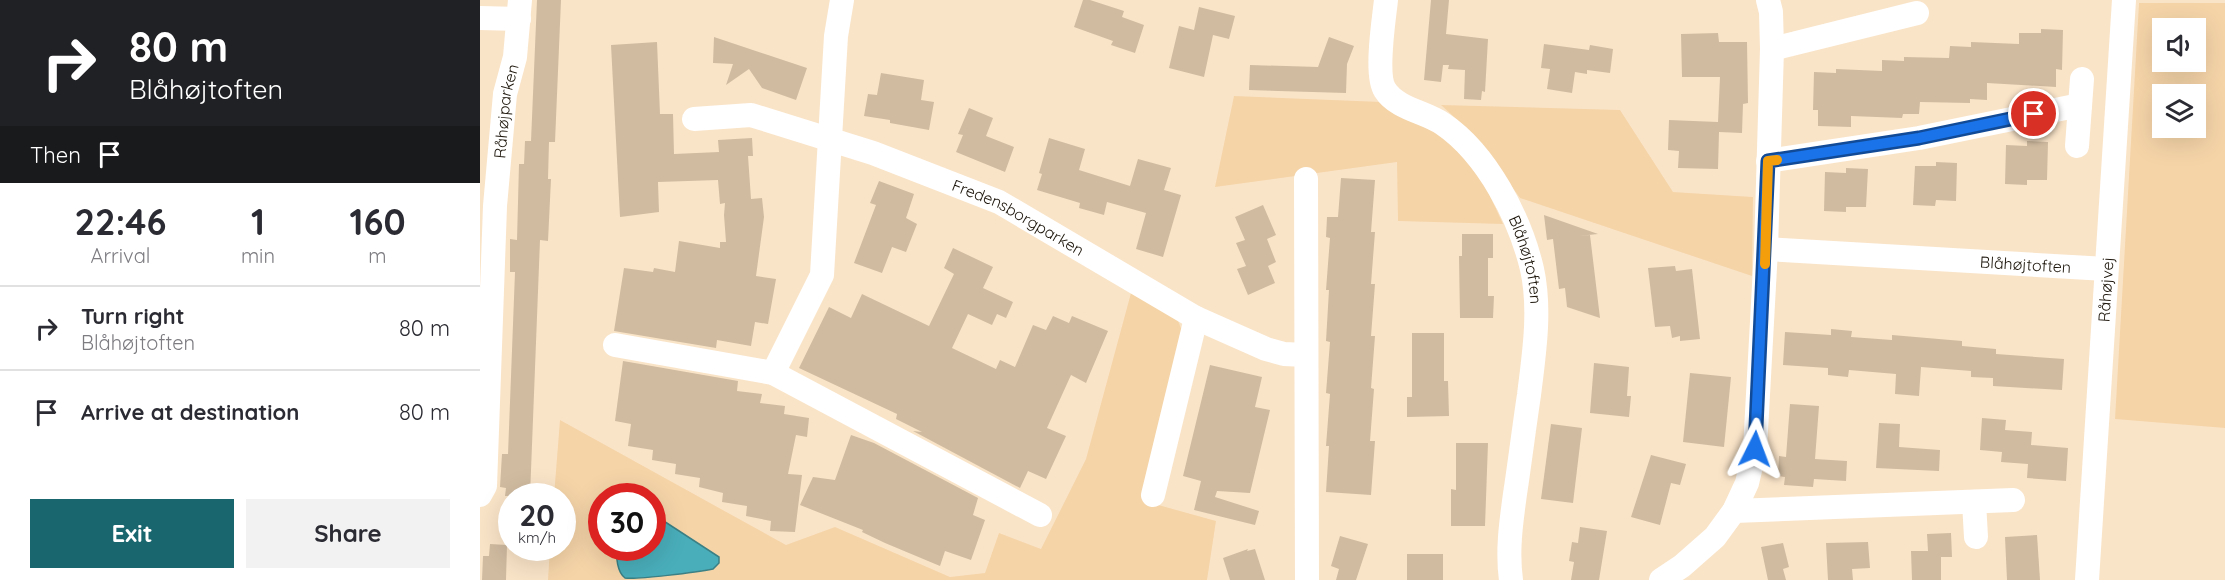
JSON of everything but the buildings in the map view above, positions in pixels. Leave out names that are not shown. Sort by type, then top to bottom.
[{"type":"street","points":[[773,373],[822,275],[836,36],[842,0]]},
{"type":"street","name":"Blåhøjtoften","points":[[1386,0],[1380,75],[1385,90],[1397,101],[1443,123],[1471,148],[1496,183],[1522,234],[1532,270],[1536,306],[1535,348],[1509,541],[1511,580]]},
{"type":"street","points":[[1660,580],[1682,566],[1715,537],[1734,512],[1748,483],[1755,449],[1766,249],[1772,49],[1771,12],[1768,0]]},
{"type":"street","name":"Råhøjvej","points":[[2087,580],[2124,0]]},
{"type":"street","name":"Råhøjparken","points":[[480,18],[520,10],[515,57],[505,94],[488,205],[484,395],[485,486],[480,495]]},
{"type":"street","points":[[1772,49],[1917,13]]},
{"type":"street","points":[[2077,146],[2082,79]]},
{"type":"street","points":[[1768,161],[1919,138],[2080,105]]},
{"type":"street","name":"Fredensborgparken","points":[[694,119],[751,115],[873,153],[999,202],[1196,318],[1266,349],[1284,354],[1306,355]]},
{"type":"street","points":[[1306,179],[1307,580]]},
{"type":"street","name":"Blåhøjtoften","points":[[1766,249],[2106,269]]},
{"type":"street","points":[[1153,495],[1196,318]]},
{"type":"street","points":[[615,345],[773,373],[1040,515]]},
{"type":"street","points":[[1734,512],[2013,500]]},
{"type":"street","points":[[1974,502],[1976,537]]},
{"type":"shaded area","points":[[2139,3],[2225,3],[2225,428],[2115,419]]},
{"type":"shaded area","points":[[1234,96],[1382,102],[1430,127],[1451,143],[1484,183],[1503,224],[1398,221],[1397,162],[1215,187]]},
{"type":"shaded area","points":[[1441,105],[1620,110],[1673,192],[1753,197],[1752,276],[1520,198],[1476,137]]},
{"type":"shaded area","points":[[1131,293],[1177,318],[1182,331],[1144,501],[1216,521],[1207,580],[548,580],[549,561],[576,561],[576,483],[555,483],[560,420],[786,545],[835,527],[950,577],[985,573],[999,533],[1041,549],[1086,459]]},
{"type":"water","points":[[666,522],[719,557],[719,563],[713,569],[654,577],[625,578],[617,561],[666,561]]},
{"type":"slow traffic","points":[[1765,264],[1768,161],[1777,160]]},
{"type":"route","points":[[1755,449],[1766,249],[1768,161],[1919,138],[2034,114]]}]
